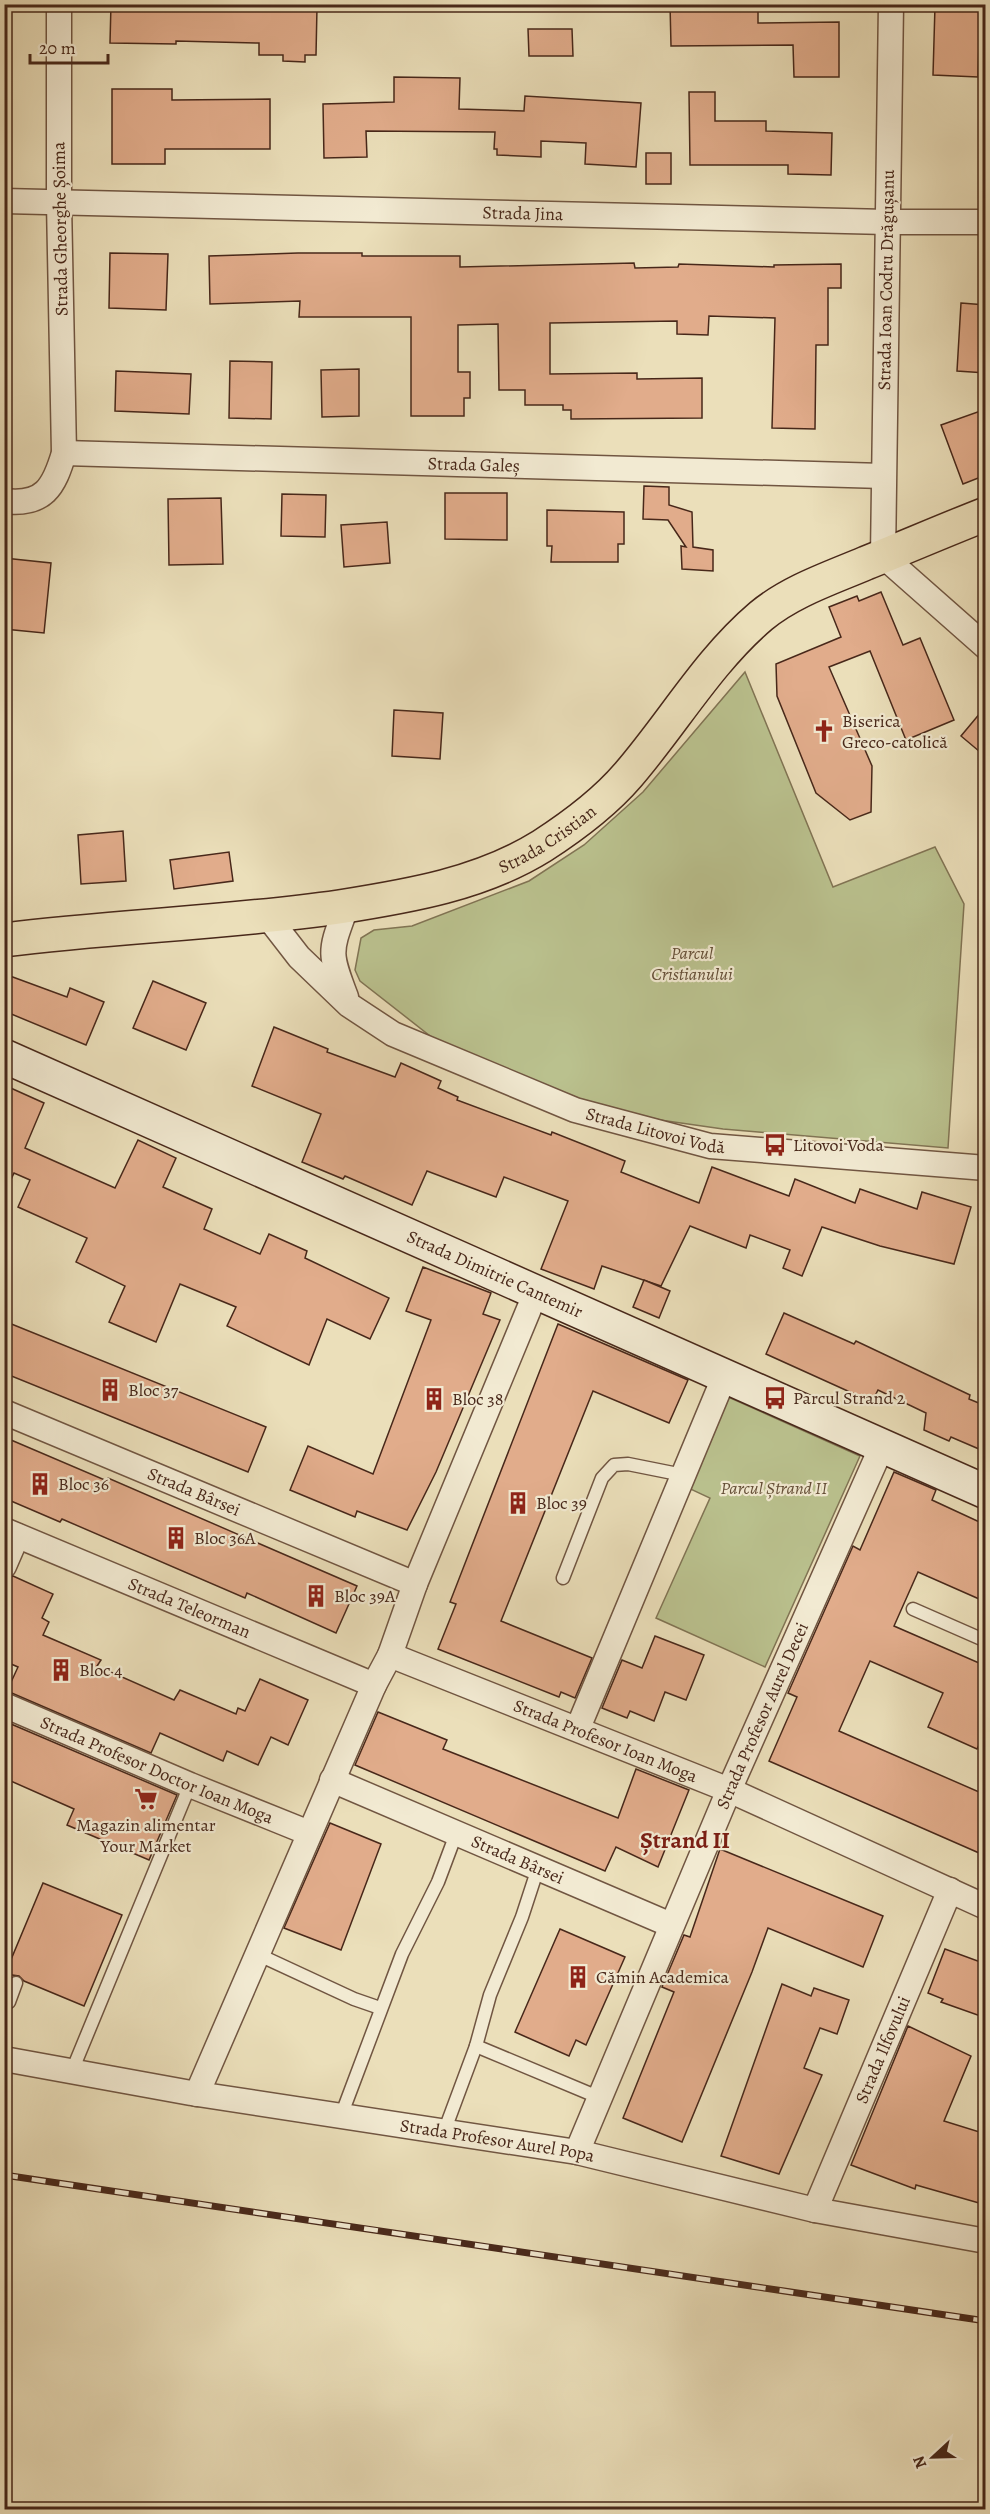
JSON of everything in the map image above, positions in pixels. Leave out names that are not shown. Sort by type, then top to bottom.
[{"type":"main road","name":"Strada Cristian","points":[[4,940],[268,917],[347,906],[440,888],[491,871],[539,847],[584,818],[627,776],[708,671],[763,615],[790,597],[824,580],[986,514]]},
{"type":"street","name":"Strada Gheorghe Șoima","points":[[4,501],[33,500],[47,490],[57,479],[64,453],[58,4]]},
{"type":"street","name":"Strada Ioan Codru Drăgușanu","points":[[883,556],[891,4]]},
{"type":"street","name":"Strada Jina","points":[[4,201],[887,222],[986,222]]},
{"type":"street","name":"Strada Galeș","points":[[64,453],[883,476]]},
{"type":"street","points":[[883,556],[986,647]]},
{"type":"street","points":[[347,906],[331,948],[333,963],[349,1005]]},
{"type":"street","name":"Strada Litovoi Vodă","points":[[268,917],[300,957],[349,1005],[393,1034],[575,1110],[710,1146],[986,1168]]},
{"type":"street","name":"Strada Dimitrie Cantemir","points":[[4,1056],[986,1492]]},
{"type":"street","points":[[197,2094],[332,1780],[390,1654],[415,1584],[536,1292]]},
{"type":"street","points":[[578,1728],[725,1375]]},
{"type":"street","name":"Strada Bârsei","points":[[4,1412],[415,1584]]},
{"type":"street","name":"Strada Profesor Aurel Decei","points":[[577,2152],[670,1925],[882,1446]]},
{"type":"street","points":[[4,1566],[11,1533]]},
{"type":"street","name":"Strada Teleorman","points":[[11,1533],[374,1685]]},
{"type":"street","name":"Strada Profesor Ioan Moga","points":[[390,1654],[729,1790],[986,1906]]},
{"type":"street","name":"Strada Profesor Doctor Ioan Moga","points":[[4,1705],[309,1833]]},
{"type":"street","name":"Strada Bârsei","points":[[332,1780],[670,1925]]},
{"type":"street","name":"Strada Ilfovului","points":[[815,2210],[950,1890]]},
{"type":"street","name":"Strada Profesor Aurel Popa","points":[[4,2059],[197,2094],[577,2152],[815,2210],[986,2241]]},
{"type":"lane","points":[[563,1578],[602,1478],[614,1466],[628,1464],[683,1474]]},
{"type":"lane","points":[[913,1609],[986,1641]]},
{"type":"lane","points":[[72,2071],[190,1785]]},
{"type":"lane","points":[[341,2116],[402,1954],[438,1882],[456,1834]]},
{"type":"lane","points":[[444,2132],[476,2046],[490,1995],[522,1917],[538,1868]]},
{"type":"lane","points":[[257,1954],[354,1999],[380,2008]]},
{"type":"lane","points":[[4,2000],[9,2001],[16,1983]]},
{"type":"lane","points":[[476,2046],[598,2097]]},
{"type":"green space","name":"Parcul Cristianului","points":[[745,672],[833,887],[935,847],[964,904],[948,1148],[723,1129],[660,1120],[590,1103],[434,1039],[360,981],[355,970],[361,938],[374,930],[412,926],[529,881],[584,845],[643,792]]},
{"type":"green space","name":"Parcul Ștrand II","points":[[726,1396],[860,1456],[765,1667],[656,1618],[710,1498],[686,1487]]},
{"type":"building","points":[[111,4],[250,4],[250,7],[317,7],[316,55],[305,55],[305,62],[283,61],[283,55],[259,55],[259,43],[176,41],[176,44],[110,43]]},
{"type":"building","points":[[670,4],[758,4],[758,23],[839,22],[839,77],[794,77],[793,45],[671,46]]},
{"type":"building","points":[[935,6],[980,8],[978,77],[933,75]]},
{"type":"building","points":[[528,29],[572,29],[573,56],[529,56]]},
{"type":"building","points":[[394,77],[460,78],[459,109],[524,111],[525,96],[641,103],[636,167],[585,164],[586,143],[541,141],[541,157],[497,155],[497,149],[494,149],[495,132],[366,131],[367,157],[324,158],[323,104],[394,102]]},
{"type":"building","points":[[112,89],[172,89],[172,100],[270,99],[270,149],[165,149],[165,164],[112,164]]},
{"type":"building","points":[[689,92],[715,92],[715,121],[766,121],[766,131],[832,133],[831,175],[788,174],[788,165],[690,165]]},
{"type":"building","points":[[646,153],[671,153],[671,184],[646,184]]},
{"type":"building","points":[[110,253],[168,254],[166,310],[109,308]]},
{"type":"building","points":[[362,253],[362,256],[460,256],[460,267],[634,263],[635,268],[678,267],[679,264],[774,267],[774,265],[841,264],[841,288],[828,288],[828,345],[816,345],[815,429],[772,428],[775,318],[709,316],[708,335],[677,334],[677,321],[550,323],[550,374],[637,373],[637,379],[702,378],[702,418],[571,419],[571,410],[563,410],[563,405],[525,405],[525,390],[499,390],[498,324],[458,325],[458,372],[470,372],[470,398],[464,398],[464,416],[411,416],[411,317],[299,317],[300,301],[210,304],[209,256]]},
{"type":"building","points":[[961,303],[986,305],[986,373],[957,371]]},
{"type":"building","points":[[230,361],[272,362],[271,419],[229,418]]},
{"type":"building","points":[[359,369],[359,416],[322,417],[321,370]]},
{"type":"building","points":[[116,371],[191,374],[189,414],[115,411]]},
{"type":"building","points":[[986,409],[986,475],[963,484],[941,425]]},
{"type":"building","points":[[644,486],[669,487],[669,505],[692,512],[693,547],[713,550],[713,571],[682,569],[681,546],[686,547],[668,520],[643,519]]},
{"type":"building","points":[[445,493],[507,493],[507,540],[445,539]]},
{"type":"building","points":[[282,494],[326,495],[325,537],[281,536]]},
{"type":"building","points":[[221,498],[223,564],[169,565],[168,499]]},
{"type":"building","points":[[547,510],[624,512],[624,544],[618,544],[618,562],[551,562],[552,546],[547,546]]},
{"type":"building","points":[[387,522],[390,563],[344,567],[341,525]]},
{"type":"building","points":[[4,558],[51,563],[44,633],[4,629]]},
{"type":"building","points":[[881,592],[903,645],[920,638],[954,720],[906,740],[870,651],[829,667],[872,766],[871,812],[850,820],[816,793],[777,696],[776,664],[841,637],[829,607],[857,596],[859,601]]},
{"type":"building","points":[[986,706],[986,757],[961,736]]},
{"type":"building","points":[[394,710],[443,713],[440,759],[392,756]]},
{"type":"building","points":[[123,831],[126,881],[81,884],[78,835]]},
{"type":"building","points":[[229,852],[233,881],[174,889],[170,860]]},
{"type":"building","points":[[10,976],[67,997],[70,988],[104,1002],[86,1045],[4,1011],[4,990]]},
{"type":"building","points":[[153,981],[206,1003],[186,1050],[133,1028]]},
{"type":"building","points":[[274,1027],[328,1049],[327,1052],[395,1077],[401,1063],[441,1081],[438,1088],[458,1097],[457,1100],[551,1135],[552,1132],[625,1161],[621,1172],[699,1203],[712,1167],[789,1196],[795,1179],[855,1203],[860,1189],[917,1209],[922,1192],[971,1207],[954,1264],[880,1246],[822,1227],[802,1276],[783,1268],[790,1250],[750,1235],[746,1248],[690,1226],[661,1286],[602,1266],[594,1289],[541,1269],[568,1201],[504,1177],[496,1197],[427,1171],[412,1205],[345,1176],[343,1179],[302,1162],[321,1114],[252,1086]]},
{"type":"building","points":[[4,1085],[44,1103],[25,1148],[115,1188],[138,1140],[176,1158],[163,1187],[212,1209],[204,1229],[260,1254],[269,1234],[307,1251],[305,1258],[389,1298],[370,1339],[327,1319],[309,1365],[227,1326],[236,1307],[180,1284],[156,1342],[109,1322],[125,1286],[76,1262],[87,1238],[18,1207],[30,1180],[14,1173],[4,1195]]},
{"type":"building","name":"Bloc 38","points":[[423,1267],[491,1293],[483,1314],[500,1320],[436,1472],[407,1530],[357,1511],[355,1517],[290,1490],[308,1446],[373,1474],[431,1320],[406,1311]]},
{"type":"building","points":[[644,1280],[670,1291],[659,1318],[633,1307]]},
{"type":"building","points":[[784,1313],[854,1344],[856,1341],[970,1395],[969,1399],[986,1406],[986,1452],[951,1437],[949,1441],[924,1430],[926,1413],[878,1390],[872,1402],[766,1354]]},
{"type":"building","name":"Bloc 37","points":[[4,1321],[266,1427],[248,1472],[4,1373]]},
{"type":"building","name":"Bloc 39","points":[[558,1324],[688,1380],[669,1423],[593,1391],[501,1621],[592,1658],[575,1698],[561,1692],[559,1697],[438,1649],[456,1604],[450,1602]]},
{"type":"building","points":[[4,1437],[107,1481],[108,1478],[357,1586],[336,1633],[247,1593],[245,1598],[62,1519],[60,1522],[4,1498]]},
{"type":"building","points":[[894,1472],[936,1490],[932,1500],[986,1525],[986,1602],[918,1572],[894,1626],[986,1666],[986,1730],[977,1749],[928,1727],[943,1693],[870,1661],[839,1731],[986,1795],[986,1856],[769,1761],[797,1697],[788,1693],[853,1546],[860,1550]]},
{"type":"building","name":"Bloc 4","points":[[13,1576],[53,1594],[42,1618],[49,1622],[43,1635],[101,1660],[97,1666],[174,1700],[180,1690],[236,1714],[238,1708],[245,1711],[260,1679],[308,1700],[288,1745],[271,1737],[258,1765],[227,1751],[223,1761],[160,1733],[151,1753],[7,1691],[18,1667],[4,1661],[4,1580]]},
{"type":"building","points":[[655,1636],[704,1655],[686,1700],[665,1692],[654,1721],[630,1711],[627,1718],[602,1708],[622,1660],[642,1668]]},
{"type":"building","points":[[378,1712],[447,1740],[443,1749],[618,1818],[636,1769],[689,1790],[658,1867],[616,1847],[605,1871],[355,1765]]},
{"type":"building","points":[[4,1721],[177,1795],[149,1860],[67,1825],[74,1809],[4,1778]]},
{"type":"building","points":[[330,1823],[381,1844],[341,1950],[284,1928]]},
{"type":"building","points":[[720,1849],[883,1916],[863,1967],[768,1928],[682,2142],[623,2118],[674,1992],[662,1987],[684,1935],[690,1937]]},
{"type":"building","points":[[43,1883],[122,1915],[84,2006],[24,1981],[19,1976],[5,1974]]},
{"type":"building","name":"Cămin Academica","points":[[560,1929],[625,1957],[586,2045],[576,2040],[569,2056],[515,2032]]},
{"type":"building","points":[[945,1949],[986,1964],[986,2018],[941,2002],[943,1999],[928,1993]]},
{"type":"building","points":[[782,1984],[811,1996],[814,1988],[849,2000],[837,2034],[820,2028],[804,2068],[822,2075],[779,2174],[721,2156]]},
{"type":"building","points":[[908,2026],[971,2056],[944,2121],[986,2134],[986,2205],[916,2185],[915,2189],[851,2165]]},
{"type":"railway","points":[[4,2175],[986,2321]]},
{"type":"place","name":"Biserica Greco-catolică","points":[[824,731]]},
{"type":"place","name":"Litovoi Voda","points":[[775,1145]]},
{"type":"place","name":"Bloc 37","points":[[110,1390]]},
{"type":"place","name":"Parcul Strand 2","points":[[775,1398]]},
{"type":"place","name":"Bloc 38","points":[[434,1399]]},
{"type":"place","name":"Bloc 36","points":[[40,1484]]},
{"type":"place","name":"Bloc 39","points":[[518,1503]]},
{"type":"place","name":"Bloc 36A","points":[[176,1538]]},
{"type":"place","name":"Bloc 39A","points":[[316,1596]]},
{"type":"place","name":"Bloc 4","points":[[61,1670]]},
{"type":"place","name":"Magazin alimentar Your Market","points":[[146,1799]]},
{"type":"place","name":"Cămin Academica","points":[[578,1977]]},
{"type":"district","name":"Ștrand II","points":[[685,1840]]}]
